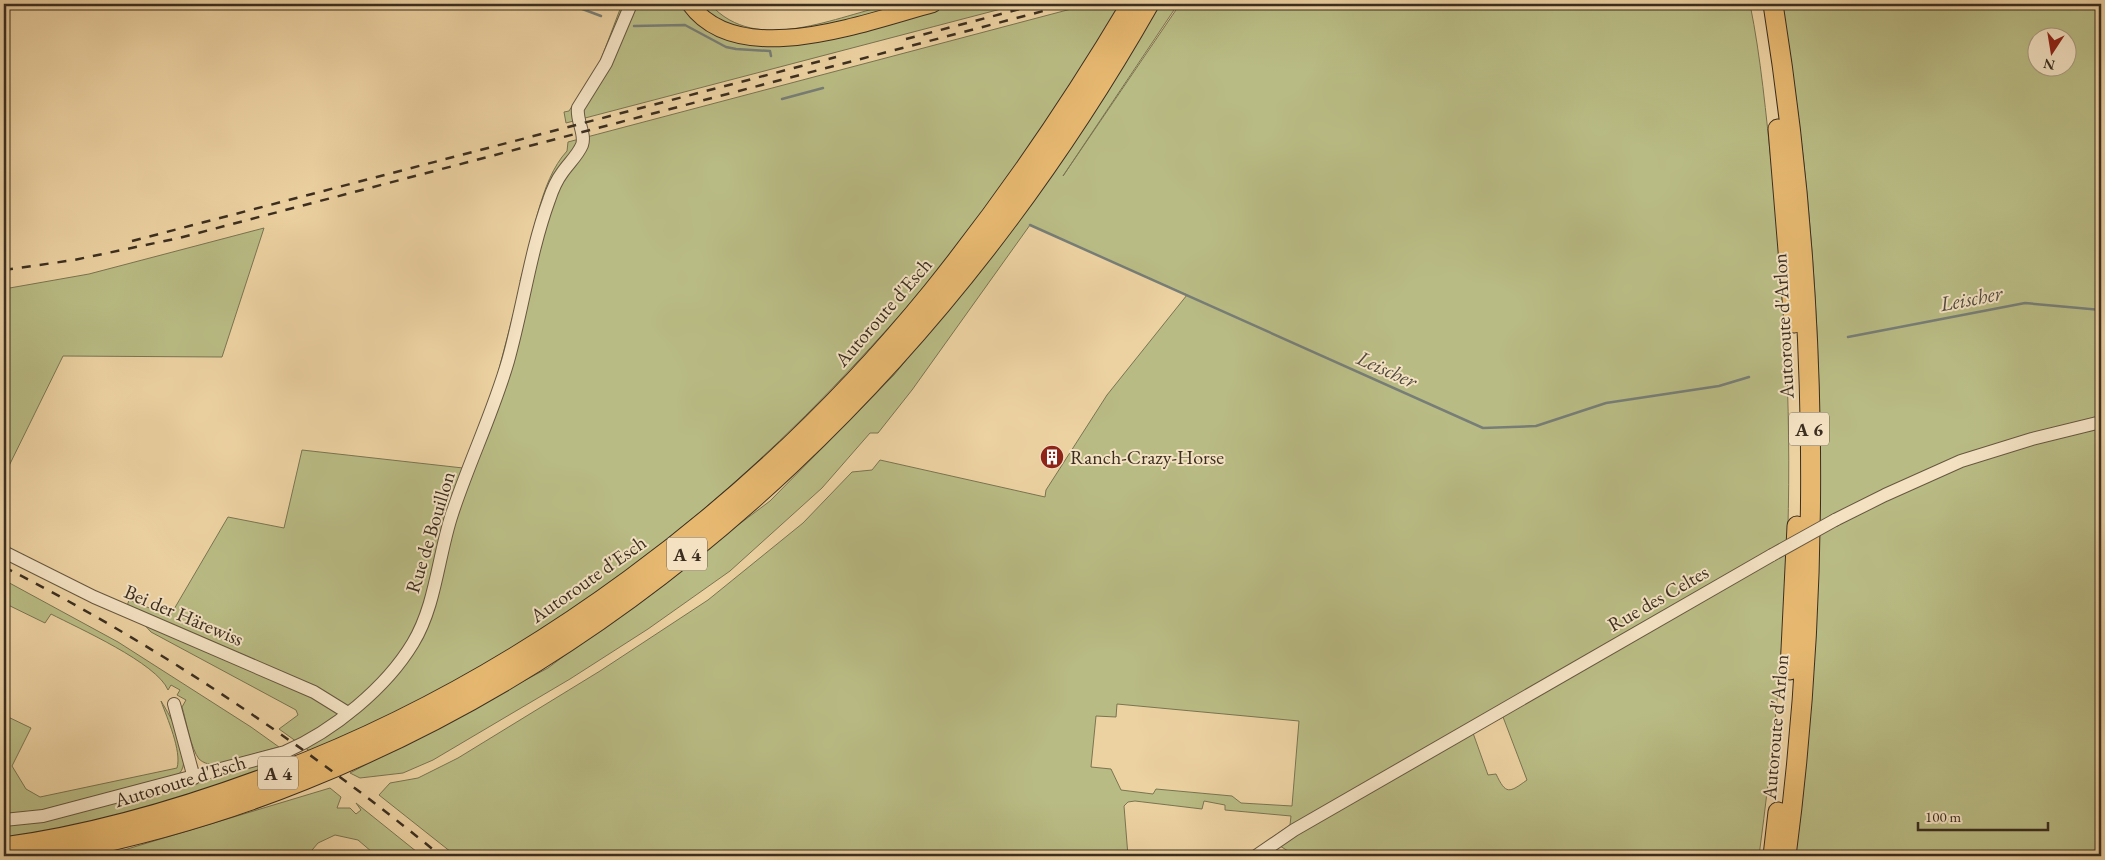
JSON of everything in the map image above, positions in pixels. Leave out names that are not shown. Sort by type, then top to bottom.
[{"type":"highway","name":"Autoroute d'Esch","points":[[4,847],[106,827],[181,807],[296,767],[354,742],[490,672],[558,630],[640,572],[708,518],[813,422],[868,365],[929,295],[1016,182],[1072,102],[1131,4]]},
{"type":"highway","name":"Autoroute d'Esch","points":[[39,856],[90,846],[213,813],[304,780],[358,757],[434,721],[495,687],[566,643],[646,586],[716,532],[813,444],[876,380],[937,310],[1035,184],[1083,113],[1149,4]]},
{"type":"highway","name":"Autoroute d'Arlon","points":[[1761,4],[1778,128],[1792,285],[1796,401],[1797,507],[1794,604],[1787,732],[1773,856]]},
{"type":"highway","name":"Autoroute d'Arlon","points":[[1773,4],[1797,180],[1805,283],[1809,398],[1810,506],[1808,596],[1799,733],[1786,856]]},
{"type":"main road","points":[[690,4],[706,20],[732,34],[771,39],[800,37],[933,4]]},
{"type":"street","name":"Rue de Bouillon","points":[[4,820],[42,816],[194,778],[286,752],[307,743],[348,713],[391,675],[421,628],[451,515],[508,360],[540,228],[560,176],[582,145],[577,115],[578,108],[606,63],[631,4]]},
{"type":"street","name":"Rue des Celtes","points":[[1256,856],[1294,830],[1436,747],[1835,520],[1884,495],[1961,461],[2032,439],[2101,422]]},
{"type":"street","name":"Bei der Härewiss","points":[[4,552],[94,597],[314,692],[348,713]]},
{"type":"street","points":[[174,704],[194,778]]},
{"type":"green space","points":[[899,3],[1020,4],[566,123],[564,112],[569,111],[600,62],[622,4],[710,4],[729,20],[751,28],[774,30],[823,23]]},
{"type":"green space","points":[[1090,4],[1122,4],[1003,184],[949,258],[924,288],[857,362],[753,466],[641,560],[521,643],[393,715],[311,752],[279,729],[298,715],[296,710],[151,632],[127,606],[129,600],[170,616],[228,517],[284,528],[302,450],[463,468],[494,388],[543,195],[557,164],[567,151],[568,142]]},
{"type":"green space","points":[[1160,4],[1178,4],[1063,176],[1180,4],[1750,4],[1763,87],[1777,218],[1787,363],[1789,460],[1783,632],[1773,744],[1759,856],[1290,856],[1288,851],[1280,846],[1265,856],[1246,856],[1290,825],[1291,816],[1225,810],[1225,805],[1204,801],[1202,809],[1135,801],[1128,802],[1124,806],[1128,856],[456,856],[379,795],[390,783],[418,778],[458,758],[600,671],[708,600],[803,523],[852,472],[872,470],[880,460],[1045,497],[1046,490],[1107,395],[1187,295],[1030,225],[912,390],[878,433],[870,433],[822,488],[730,571],[648,629],[570,679],[433,760],[403,773],[360,778],[350,773],[548,668],[770,501],[894,375],[1018,222]],"holes":[[[1117,704],[1299,721],[1292,806],[1241,803],[1232,796],[1156,789],[1153,794],[1121,790],[1111,769],[1091,767],[1096,716],[1116,717]],[[1503,717],[1527,780],[1516,788],[1508,790],[1505,789],[1496,774],[1488,775],[1473,733]]]},
{"type":"green space","points":[[1782,4],[2101,4],[2101,856],[1795,856],[1811,705],[1820,491],[1817,328],[1804,166]]},
{"type":"green space","points":[[264,228],[222,357],[63,356],[4,476],[4,289],[89,274]]},
{"type":"green space","points":[[4,580],[118,642],[279,747],[214,765],[202,761],[196,754],[191,742],[182,707],[186,700],[177,695],[180,690],[171,685],[168,690],[161,680],[149,669],[133,658],[51,614],[45,623],[4,603]]},
{"type":"green space","points":[[161,701],[175,727],[183,748],[183,767],[179,774],[42,810],[4,815],[4,715],[31,728],[12,766],[26,789],[40,797],[177,768],[176,744]]},
{"type":"green space","points":[[290,755],[295,759],[163,804],[85,824],[4,838],[4,825],[43,821],[171,789]]},
{"type":"green space","points":[[330,788],[341,797],[337,808],[350,808],[356,814],[361,810],[356,803],[422,856],[374,856],[358,840],[335,835],[318,843],[307,856],[96,856],[124,850]]},
{"type":"waterway","name":"Leischer","points":[[569,4],[601,16]]},
{"type":"waterway","name":"Leischer","points":[[634,26],[685,25],[726,47],[770,51],[771,56]]},
{"type":"waterway","name":"Leischer","points":[[782,99],[823,88]]},
{"type":"waterway","name":"Leischer","points":[[1030,225],[1483,428],[1536,426],[1606,403],[1719,386],[1749,377]]},
{"type":"waterway","name":"Leischer","points":[[1848,337],[2025,303],[2101,310]]},
{"type":"railway","points":[[906,39],[1039,4]]},
{"type":"railway","points":[[4,270],[74,260],[179,238],[1070,4]]},
{"type":"railway","points":[[132,241],[836,57]]},
{"type":"railway","points":[[4,567],[119,630],[230,700],[338,776],[441,856]]},
{"type":"place","name":"Ranch-Crazy-Horse","points":[[1052,457]]}]
